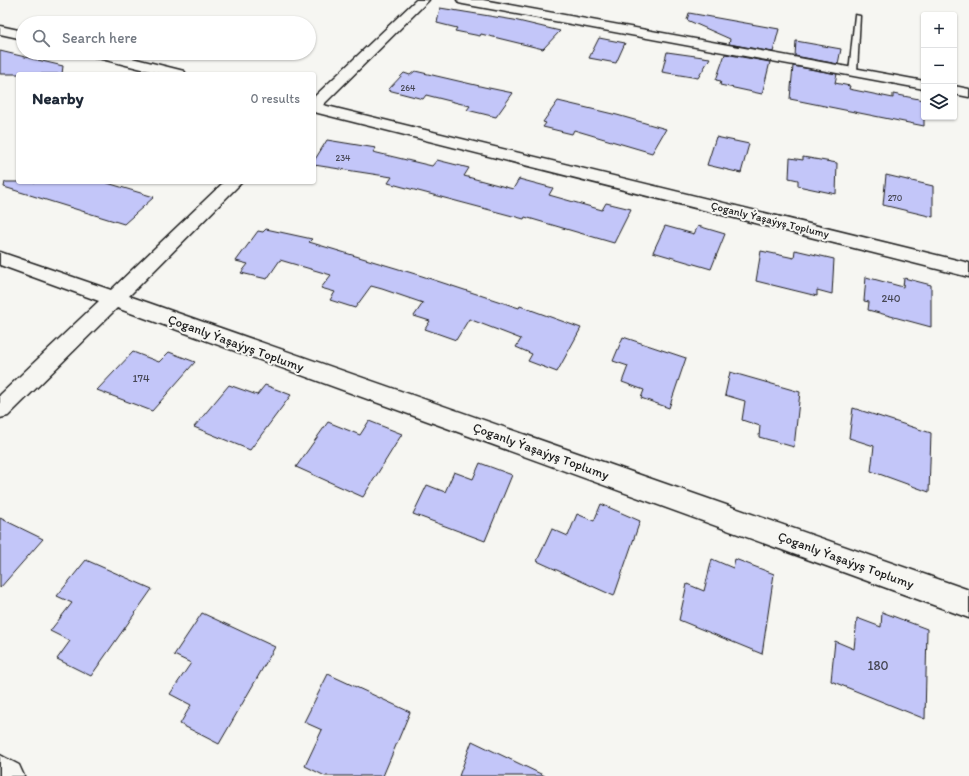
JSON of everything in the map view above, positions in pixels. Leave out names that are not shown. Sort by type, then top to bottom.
[{"type":"street","name":"Çoganly Ýaşaýyş Toplumy","points":[[316,104],[423,0]]},
{"type":"street","points":[[463,0],[921,84]]},
{"type":"street","points":[[0,30],[16,33]]},
{"type":"street","points":[[123,60],[171,72]]},
{"type":"street","points":[[957,91],[969,93]]},
{"type":"street","name":"Çoganly Ýaşaýyş Toplumy","points":[[316,107],[969,270]]},
{"type":"street","points":[[0,409],[232,184]]},
{"type":"street","name":"Çoganly Ýaşaýyş Toplumy","points":[[0,258],[969,604]]},
{"type":"street","points":[[0,772],[8,776]]},
{"type":"lane","points":[[853,72],[858,16]]},
{"type":"building","points":[[440,8],[514,20],[560,31],[543,49],[481,34],[480,36],[455,31],[457,28],[437,23]]},
{"type":"building","points":[[689,13],[779,29],[773,52],[729,44],[730,39],[687,20]]},
{"type":"building","points":[[599,38],[625,43],[616,63],[589,58]]},
{"type":"building","points":[[796,41],[841,49],[838,64],[795,56]]},
{"type":"building","points":[[0,51],[16,55],[16,60],[38,60],[63,66],[62,72],[16,72],[16,74],[0,74]]},
{"type":"building","points":[[667,52],[710,58],[698,78],[662,72]]},
{"type":"building","points":[[725,54],[770,62],[762,94],[720,85],[721,81],[716,80]]},
{"type":"building","points":[[793,66],[837,74],[835,83],[850,86],[849,89],[893,98],[893,94],[921,99],[921,120],[924,120],[924,126],[790,99]]},
{"type":"building","points":[[415,71],[513,93],[496,117],[467,110],[470,106],[426,95],[423,99],[388,90],[404,73],[410,75]]},
{"type":"building","points":[[558,101],[617,115],[666,129],[652,153],[574,130],[572,134],[543,127],[546,123],[543,122]]},
{"type":"building","points":[[716,137],[749,144],[741,173],[707,165]]},
{"type":"building","points":[[327,140],[376,148],[373,152],[432,166],[437,160],[469,168],[464,176],[513,189],[519,179],[553,188],[549,195],[602,210],[606,203],[631,209],[614,243],[525,217],[524,219],[388,183],[392,177],[316,165],[316,158]]},
{"type":"building","points":[[803,157],[837,163],[836,194],[798,186],[798,180],[789,178],[790,158],[803,160]]},
{"type":"building","points":[[886,175],[933,186],[933,217],[883,205]]},
{"type":"building","points":[[5,182],[16,182],[16,184],[111,184],[154,197],[124,224],[4,187]]},
{"type":"building","points":[[665,226],[694,234],[698,226],[725,234],[711,269],[653,252]]},
{"type":"building","points":[[266,229],[312,239],[309,242],[422,276],[519,308],[520,306],[581,328],[557,372],[528,361],[532,354],[516,347],[521,339],[469,319],[456,340],[425,329],[430,321],[414,316],[423,303],[382,289],[371,286],[355,308],[330,300],[335,292],[321,288],[331,275],[280,260],[267,279],[241,273],[248,264],[236,261],[258,231],[263,232]]},
{"type":"building","points":[[795,250],[834,259],[832,294],[817,290],[817,296],[756,281],[761,251],[794,258]]},
{"type":"building","points":[[866,277],[903,287],[904,278],[931,285],[931,327],[868,310],[869,302],[864,301]]},
{"type":"building","points":[[623,337],[686,358],[669,408],[641,398],[644,390],[622,382],[628,366],[613,361]]},
{"type":"building","points":[[133,352],[159,362],[169,352],[195,362],[152,411],[97,390]]},
{"type":"building","points":[[730,372],[800,392],[794,447],[759,437],[760,426],[742,420],[745,401],[725,395]]},
{"type":"building","points":[[229,385],[257,395],[265,385],[291,395],[250,450],[194,427]]},
{"type":"building","points":[[853,408],[931,433],[929,492],[871,471],[874,446],[849,438]]},
{"type":"building","points":[[369,421],[402,434],[363,497],[296,467],[328,422],[360,435]]},
{"type":"building","points":[[480,463],[512,475],[485,541],[413,514],[427,485],[445,492],[454,472],[473,479]]},
{"type":"building","points":[[601,504],[640,521],[614,596],[537,561],[552,529],[568,536],[577,514],[594,521]]},
{"type":"building","points":[[0,518],[43,539],[0,588]]},
{"type":"building","points":[[712,559],[733,568],[735,559],[774,574],[762,654],[679,620],[687,584],[704,591]]},
{"type":"building","points":[[86,560],[152,589],[91,676],[57,659],[70,641],[50,631],[72,603],[57,596]]},
{"type":"building","points":[[882,612],[927,629],[925,719],[831,681],[835,641],[854,649],[857,618],[881,627]]},
{"type":"building","points":[[202,613],[275,647],[219,744],[180,724],[191,705],[170,694],[191,663],[174,655]]},
{"type":"building","points":[[328,674],[410,712],[383,776],[325,776],[305,766],[322,730],[304,722]]},
{"type":"building","points":[[472,741],[545,776],[459,776]]}]
